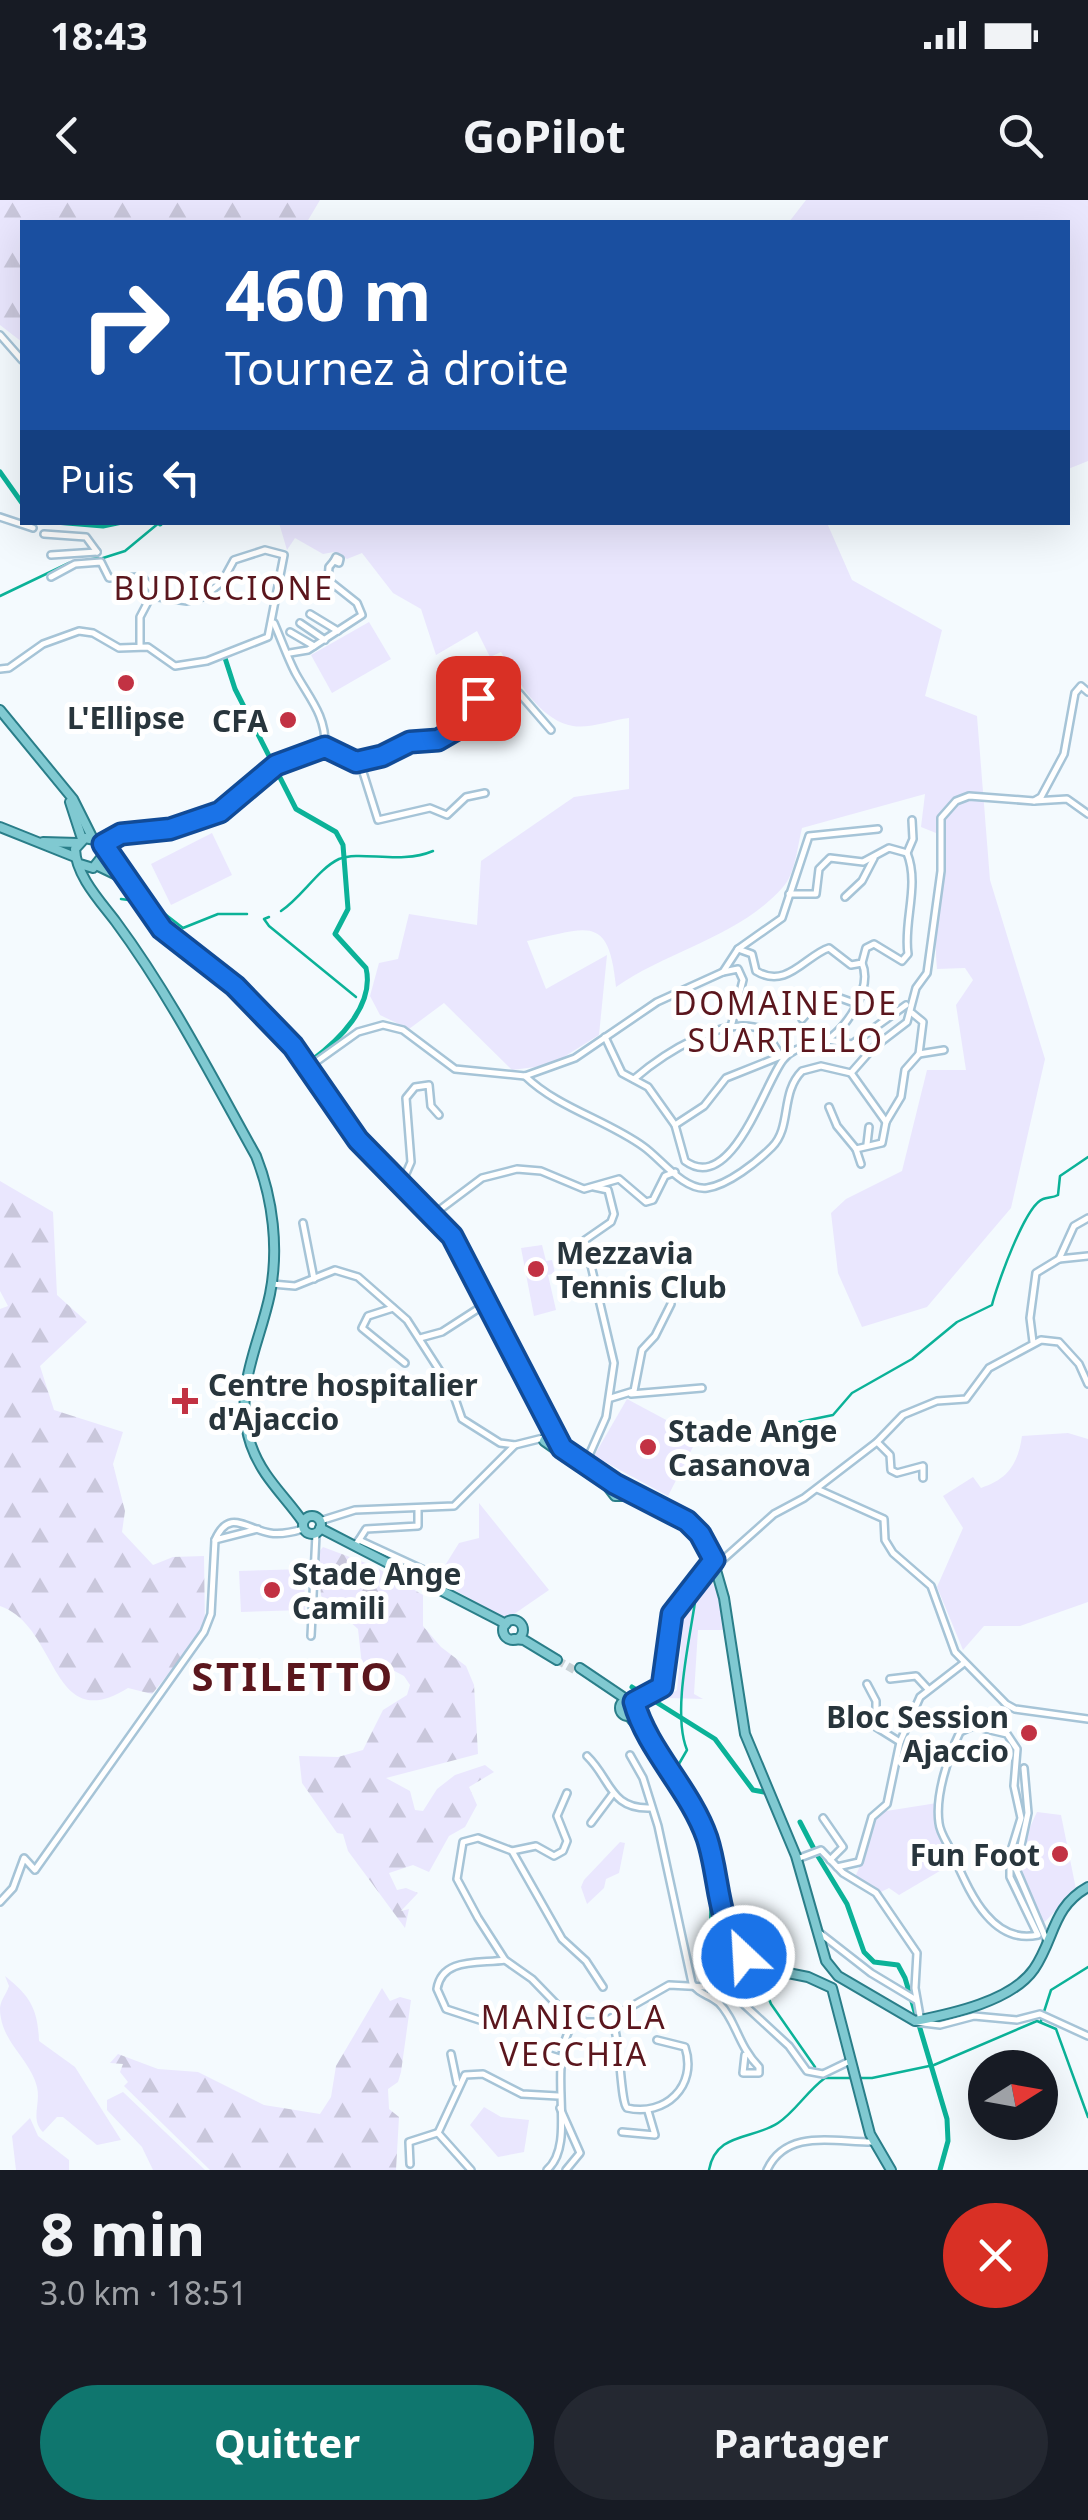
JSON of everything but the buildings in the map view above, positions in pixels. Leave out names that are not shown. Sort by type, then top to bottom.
[{"type":"main road","points":[[0,714],[73,798],[84,840],[78,861],[96,895],[154,974],[256,1156],[270,1205],[272,1284],[249,1359],[244,1411],[258,1462],[312,1527],[357,1544],[506,1624],[518,1622],[518,1637]]},
{"type":"main road","points":[[0,827],[78,861],[112,869],[142,900]]},
{"type":"main road","points":[[30,841],[84,840],[104,849],[162,929],[235,986],[309,1067],[358,1140],[434,1214],[465,1254],[547,1434],[556,1432],[555,1443],[584,1467],[687,1521],[700,1534],[724,1598],[745,1734],[797,1859],[826,1960],[837,1980],[856,2083],[874,2142],[891,2170]]},
{"type":"main road","points":[[96,895],[95,867],[104,849]]},
{"type":"main road","points":[[506,1624],[505,1635],[518,1637],[558,1658]]},
{"type":"main road","points":[[579,1670],[610,1689],[629,1707],[680,1782],[705,1834],[735,1946],[763,1968],[837,1980],[915,2019],[1014,1988],[1033,1971],[1042,1937],[1063,1905],[1088,1887]]},
{"type":"main road","points":[[821,1977],[826,1960]]},
{"type":"main road","points":[[821,1977],[837,1980]]},
{"type":"street","points":[[0,336],[20,358]]},
{"type":"street","points":[[24,525],[33,528]]},
{"type":"street","points":[[44,534],[90,538],[109,578],[142,576],[156,594],[187,601],[204,597],[222,582],[228,564],[253,552],[274,550],[286,559],[268,637]]},
{"type":"street","points":[[51,556],[97,552]]},
{"type":"street","points":[[290,652],[302,653],[362,615],[362,608],[328,580],[328,567],[334,561]]},
{"type":"street","points":[[51,577],[74,564],[100,562]]},
{"type":"street","points":[[140,646],[140,617],[156,594]]},
{"type":"street","points":[[310,614],[338,631]]},
{"type":"street","points":[[274,622],[290,652],[293,668],[324,722],[325,747]]},
{"type":"street","points":[[300,623],[325,640]]},
{"type":"street","points":[[0,669],[8,668],[52,639],[79,631],[93,633],[119,648],[148,646],[176,666],[279,633]]},
{"type":"street","points":[[290,632],[314,646]]},
{"type":"street","points":[[1034,801],[1045,793],[1064,754],[1074,693],[1081,686],[1088,692]]},
{"type":"street","points":[[325,747],[350,762],[376,757],[410,742],[446,737],[461,724],[467,707],[484,696],[519,693],[551,730]]},
{"type":"street","points":[[104,849],[121,834],[170,829],[220,812],[274,766],[325,747]]},
{"type":"street","points":[[376,757],[362,768],[378,820],[430,808],[447,815],[466,797],[485,793]]},
{"type":"street","points":[[851,1073],[912,1014],[916,988],[925,975],[939,887],[941,818],[956,801],[968,796],[1067,799],[1088,814]]},
{"type":"street","points":[[828,1040],[864,995],[862,963],[866,948],[874,944],[898,960],[906,958],[905,934],[912,916],[908,853],[913,838],[912,820]]},
{"type":"street","points":[[723,972],[738,949],[782,918],[808,836],[878,828]]},
{"type":"street","points":[[789,894],[816,894],[819,869],[830,858],[863,862],[890,848],[908,853]]},
{"type":"street","points":[[845,897],[862,881],[874,858]]},
{"type":"street","points":[[738,949],[752,954],[756,971],[766,976],[800,969],[829,948],[851,966],[862,963]]},
{"type":"street","points":[[525,1076],[575,1058],[657,1002],[738,969],[743,980],[730,1028]]},
{"type":"street","points":[[802,1019],[826,993],[857,1004]]},
{"type":"street","points":[[675,1125],[704,1106],[726,1078],[805,1044],[828,1040],[852,1044],[906,1005]]},
{"type":"street","points":[[856,1149],[882,1144],[886,1122],[898,1105],[905,1070],[919,1054],[923,1022],[912,1014]]},
{"type":"street","points":[[309,1067],[358,1032],[382,1025],[402,1030],[455,1069],[525,1076],[642,1145],[702,1188],[744,1169],[774,1145],[782,1129],[788,1092],[802,1071],[821,1066],[851,1073],[886,1122]]},
{"type":"street","points":[[634,1079],[673,1052],[730,1028],[764,1030],[782,1057]]},
{"type":"street","points":[[605,1037],[622,1073],[648,1088],[675,1125],[685,1162],[700,1168],[719,1160],[742,1140],[782,1057]]},
{"type":"street","points":[[919,1054],[944,1050]]},
{"type":"street","points":[[401,1185],[411,1162],[406,1098],[415,1086],[430,1084],[431,1106],[438,1114]]},
{"type":"street","points":[[830,1107],[861,1164]]},
{"type":"street","points":[[868,1144],[869,1127]]},
{"type":"street","points":[[434,1214],[482,1178],[518,1170],[541,1171],[580,1188],[620,1179],[640,1200],[649,1202],[655,1198],[659,1182],[675,1172]]},
{"type":"street","points":[[584,1467],[611,1398],[614,1363],[585,1240],[611,1222],[614,1214],[610,1193],[594,1187]]},
{"type":"street","points":[[1059,1259],[1074,1226],[1088,1218]]},
{"type":"street","points":[[304,1223],[314,1280]]},
{"type":"street","points":[[1032,1345],[1030,1318],[1036,1273],[1059,1259],[1088,1256]]},
{"type":"street","points":[[272,1284],[295,1286],[335,1270],[349,1271],[393,1308],[420,1338],[452,1390],[462,1419],[500,1443],[516,1444],[547,1434]]},
{"type":"street","points":[[420,1338],[442,1332],[489,1302]]},
{"type":"street","points":[[628,1393],[639,1384],[642,1350],[656,1336],[664,1310],[671,1304]]},
{"type":"street","points":[[393,1308],[368,1316],[362,1328],[404,1363]]},
{"type":"street","points":[[629,1707],[660,1690],[672,1614],[690,1585],[774,1514],[817,1489],[877,1442],[903,1415],[938,1401],[966,1399],[985,1371],[1047,1338],[1059,1342],[1079,1364],[1088,1384]]},
{"type":"street","points":[[611,1398],[628,1393],[702,1388]]},
{"type":"street","points":[[877,1442],[890,1454],[891,1470],[898,1473],[923,1466],[924,1478]]},
{"type":"street","points":[[500,1443],[503,1455]]},
{"type":"street","points":[[0,1902],[13,1888],[24,1858],[35,1870],[204,1632],[210,1618],[214,1540],[231,1522],[281,1534],[355,1510],[418,1508],[462,1501],[516,1444]]},
{"type":"street","points":[[817,1489],[884,1519],[888,1547],[927,1580],[952,1646],[964,1663],[1011,1708],[1088,1719]]},
{"type":"street","points":[[357,1544],[366,1529],[418,1526],[418,1508]]},
{"type":"street","points":[[310,1636],[312,1527]]},
{"type":"street","points":[[214,1540],[258,1529]]},
{"type":"street","points":[[837,1867],[859,1862],[866,1851],[872,1817],[888,1804],[900,1742],[928,1689],[964,1663]]},
{"type":"street","points":[[890,1679],[916,1676],[928,1689]]},
{"type":"street","points":[[867,1684],[876,1701],[876,1727],[900,1742]]},
{"type":"street","points":[[964,1728],[993,1728],[1013,1740],[1017,1749],[1014,1786],[1021,1818],[1010,1854],[1010,1877],[1042,1937],[1014,1935],[989,1918],[956,1870],[940,1829],[944,1778],[964,1728]]},
{"type":"street","points":[[630,1755],[643,1776],[692,1983],[698,1992],[722,2006],[745,2056]]},
{"type":"street","points":[[587,1756],[612,1795],[630,1808],[651,1808]]},
{"type":"street","points":[[1024,1768],[1028,1814],[1016,1868],[1042,1937]]},
{"type":"street","points":[[566,1793],[558,1816],[568,1841],[563,1851],[554,1856],[536,1846],[512,1851],[469,1838],[460,1846],[460,1886],[504,1960],[532,1978],[576,2019],[594,2023],[612,2018],[669,1985],[692,1983],[736,1994],[807,2071],[823,2074],[851,2064]]},
{"type":"street","points":[[591,1823],[612,1795]]},
{"type":"street","points":[[822,1818],[843,1847],[830,1860]]},
{"type":"street","points":[[797,1859],[818,1850],[876,1894],[917,1953],[915,2019],[926,2026],[967,2016],[1017,2020],[1043,2014],[1088,2036]]},
{"type":"street","points":[[512,1851],[562,1939],[586,1962],[602,1986]]},
{"type":"street","points":[[820,1932],[871,1973],[916,2000]]},
{"type":"street","points":[[504,1960],[456,1965],[440,1977],[436,1989],[441,2004],[452,2012],[498,2026],[506,2020]]},
{"type":"street","points":[[612,2018],[621,2048],[623,2105],[648,2111],[667,2104],[682,2090],[688,2069],[685,2048],[657,2040]]},
{"type":"street","points":[[547,2170],[560,2154],[559,2058],[576,2019]]},
{"type":"street","points":[[534,2050],[559,2058]]},
{"type":"street","points":[[410,2164],[409,2142],[438,2132],[455,2100],[458,2084],[451,2054]]},
{"type":"street","points":[[458,2084],[465,2075],[482,2074],[510,2091],[558,2096]]},
{"type":"street","points":[[558,2106],[580,2153],[566,2170]]},
{"type":"street","points":[[622,2132],[656,2135],[648,2111]]},
{"type":"street","points":[[438,2132],[471,2170]]},
{"type":"street","points":[[767,2170],[775,2156],[804,2141],[874,2142]]},
{"type":"green space","points":[[0,200],[320,200],[308,220],[20,220],[20,340],[0,325]]},
{"type":"green space","points":[[806,200],[1088,200],[1088,461],[1070,468],[1070,220],[791,220]]},
{"type":"green space","points":[[280,525],[828,525],[852,580],[942,630],[925,696],[977,716],[990,880],[1045,1059],[1011,1208],[927,1307],[862,1327],[838,1273],[831,1213],[846,1199],[902,1171],[927,1070],[966,1070],[956,1005],[973,980],[965,968],[937,969],[941,835],[921,827],[925,794],[802,828],[790,875],[765,904],[725,931],[616,987],[608,947],[592,931],[527,941],[546,989],[607,955],[599,1035],[551,1065],[512,1070],[444,1003],[409,1029],[380,1015],[370,996],[379,963],[398,959],[409,914],[477,925],[481,861],[574,797],[629,789],[629,718],[586,726],[561,722],[530,697],[501,652],[490,657],[477,631],[436,655],[421,609],[393,593],[362,553],[347,559],[334,552],[323,554],[295,538],[287,550]]},
{"type":"green space","points":[[369,622],[391,659],[332,693],[311,655]]},
{"type":"green space","points":[[212,833],[232,875],[171,905],[151,864]]},
{"type":"green space","points":[[0,1181],[53,1212],[57,1295],[87,1322],[40,1366],[54,1410],[123,1432],[113,1464],[125,1511],[122,1532],[153,1565],[173,1557],[204,1556],[205,1629],[152,1694],[128,1688],[103,1699],[83,1699],[69,1689],[19,1617],[0,1606],[0,1309],[8,1306],[0,1291]]},
{"type":"green space","name":"Mezzavia Tennis Club","points":[[542,1245],[546,1261],[552,1260],[555,1273],[548,1275],[556,1310],[534,1316],[521,1248]]},
{"type":"green space","name":"Stade Ange Casanova","points":[[627,1399],[698,1437],[668,1496],[594,1456]]},
{"type":"green space","points":[[1068,1433],[1088,1439],[1088,1602],[1020,1626],[984,1626],[963,1650],[937,1587],[963,1528],[943,1496],[973,1477],[981,1488],[1005,1475],[1018,1455],[1022,1436]]},
{"type":"green space","points":[[479,1503],[549,1590],[507,1619],[436,1580],[459,1543],[479,1538]]},
{"type":"green space","points":[[323,1547],[374,1566],[423,1595],[423,1626],[441,1647],[466,1666],[474,1685],[478,1754],[386,1778],[410,1791],[415,1810],[423,1811],[437,1789],[455,1775],[485,1765],[494,1772],[469,1787],[477,1805],[465,1827],[449,1836],[429,1872],[413,1865],[389,1873],[397,1890],[406,1888],[418,1893],[401,1911],[409,1909],[405,1928],[348,1851],[343,1834],[337,1833],[302,1783],[299,1756],[338,1757],[363,1750],[383,1710],[407,1695],[410,1685],[404,1676],[383,1665],[363,1674],[358,1629],[321,1596],[318,1553]]},
{"type":"green space","name":"Stade Ange Camili","points":[[304,1569],[305,1610],[241,1612],[239,1571]]},
{"type":"green space","points":[[706,1573],[718,1592],[724,1630],[698,1630],[694,1694],[703,1699],[667,1698],[677,1690],[683,1626],[680,1609]]},
{"type":"green space","points":[[937,1803],[935,1826],[950,1865],[899,1895],[889,1888],[879,1893],[855,1877],[880,1812]]},
{"type":"green space","points":[[1037,1812],[1061,1815],[1076,1889],[1040,1927],[1024,1893],[1019,1870],[1019,1858]]},
{"type":"green space","points":[[620,1842],[625,1843],[619,1873],[606,1879],[604,1888],[587,1904],[581,1887],[584,1880]]},
{"type":"green space","points":[[5,1976],[31,2004],[39,2041],[75,2067],[121,2140],[97,2145],[63,2117],[57,2117],[43,2132],[39,2127],[37,2087],[1,2020],[1,2005],[9,1986]]},
{"type":"green space","points":[[382,1988],[390,2001],[400,1997],[411,2000],[401,2072],[398,2082],[388,2089],[389,2109],[399,2117],[396,2170],[210,2170],[124,2086],[128,2082],[120,2072],[123,2064],[110,2063],[118,2054],[158,2069],[198,2072],[264,2105],[320,2114],[331,2097],[336,2066]]},
{"type":"green space","points":[[123,2092],[205,2170],[153,2170],[142,2147],[107,2110],[107,2100]]},
{"type":"green space","points":[[484,2107],[501,2117],[529,2120],[524,2152],[498,2157],[470,2125]]},
{"type":"green space","points":[[30,2118],[38,2136],[69,2160],[69,2170],[16,2170],[12,2136]]},
{"type":"waterway","points":[[0,472],[20,500]]},
{"type":"waterway","points":[[91,525],[108,525]]},
{"type":"waterway","points":[[103,558],[125,551],[156,525]]},
{"type":"waterway","points":[[0,596],[69,563],[98,558]]},
{"type":"waterway","points":[[225,658],[235,689],[296,809],[336,832],[343,845],[348,909],[335,934],[366,968],[365,996],[352,1021],[311,1061]]},
{"type":"waterway","points":[[281,911],[339,859],[407,857],[433,851]]},
{"type":"waterway","points":[[121,899],[136,901]]},
{"type":"waterway","points":[[147,900],[183,928],[218,914],[247,914]]},
{"type":"waterway","points":[[269,917],[264,919],[269,926],[356,997]]},
{"type":"waterway","points":[[781,1434],[799,1422],[833,1415],[852,1393],[912,1359],[957,1322],[992,1305],[1028,1216],[1043,1199],[1058,1195],[1060,1176],[1088,1157]]},
{"type":"waterway","points":[[676,1769],[687,1750],[682,1693],[697,1588]]},
{"type":"waterway","points":[[632,1687],[715,1739],[753,1790],[764,1792]]},
{"type":"waterway","points":[[671,1779],[700,1848],[711,1895],[710,1927],[726,1949],[760,1976],[771,2004],[815,2067]]},
{"type":"waterway","points":[[800,1822],[814,1849]]},
{"type":"waterway","points":[[816,1853],[847,1904],[864,1952],[874,1962],[898,1965],[905,1978],[947,2119],[948,2141],[940,2170]]},
{"type":"waterway","points":[[1041,2021],[1051,1990],[1088,1967]]},
{"type":"waterway","points":[[709,2170],[719,2149],[778,2123],[825,2078],[872,2078],[934,2065],[1037,2021],[1056,2029],[1088,2117]]},
{"type":"tunnel","points":[[557,1660],[578,1672]]},
{"type":"place","name":"L'Ellipse","points":[[126,683]]},
{"type":"place","name":"CFA","points":[[288,720]]},
{"type":"place","name":"Mezzavia Tennis Club","points":[[536,1269]]},
{"type":"place","name":"Centre hospitalier d'Ajaccio","points":[[185,1401]]},
{"type":"place","name":"Stade Ange Casanova","points":[[648,1447]]},
{"type":"place","name":"Stade Ange Camili","points":[[272,1590]]},
{"type":"place","name":"Bloc Session Ajaccio","points":[[1029,1733]]},
{"type":"place","name":"Fun Foot","points":[[1060,1854]]},
{"type":"district","name":"BUDICCIONE","points":[[224,587]]},
{"type":"district","name":"DOMAINE DE SUARTELLO","points":[[786,1020]]},
{"type":"district","name":"STILETTO","points":[[293,1675]]},
{"type":"district","name":"MANICOLA VECCHIA","points":[[574,2034]]},
{"type":"route","points":[[478,698],[467,707],[457,729],[446,737],[417,740],[382,756],[356,762],[325,747],[276,765],[220,812],[170,829],[121,834],[103,844],[105,853],[128,877],[162,929],[235,986],[293,1046],[358,1140],[452,1236],[465,1254],[514,1362],[550,1430],[558,1434],[562,1448],[615,1484],[664,1505],[687,1521],[706,1543],[714,1560],[690,1585],[672,1614],[662,1687],[634,1702],[642,1728],[673,1770],[695,1811],[712,1856],[729,1934],[744,1956]]}]
